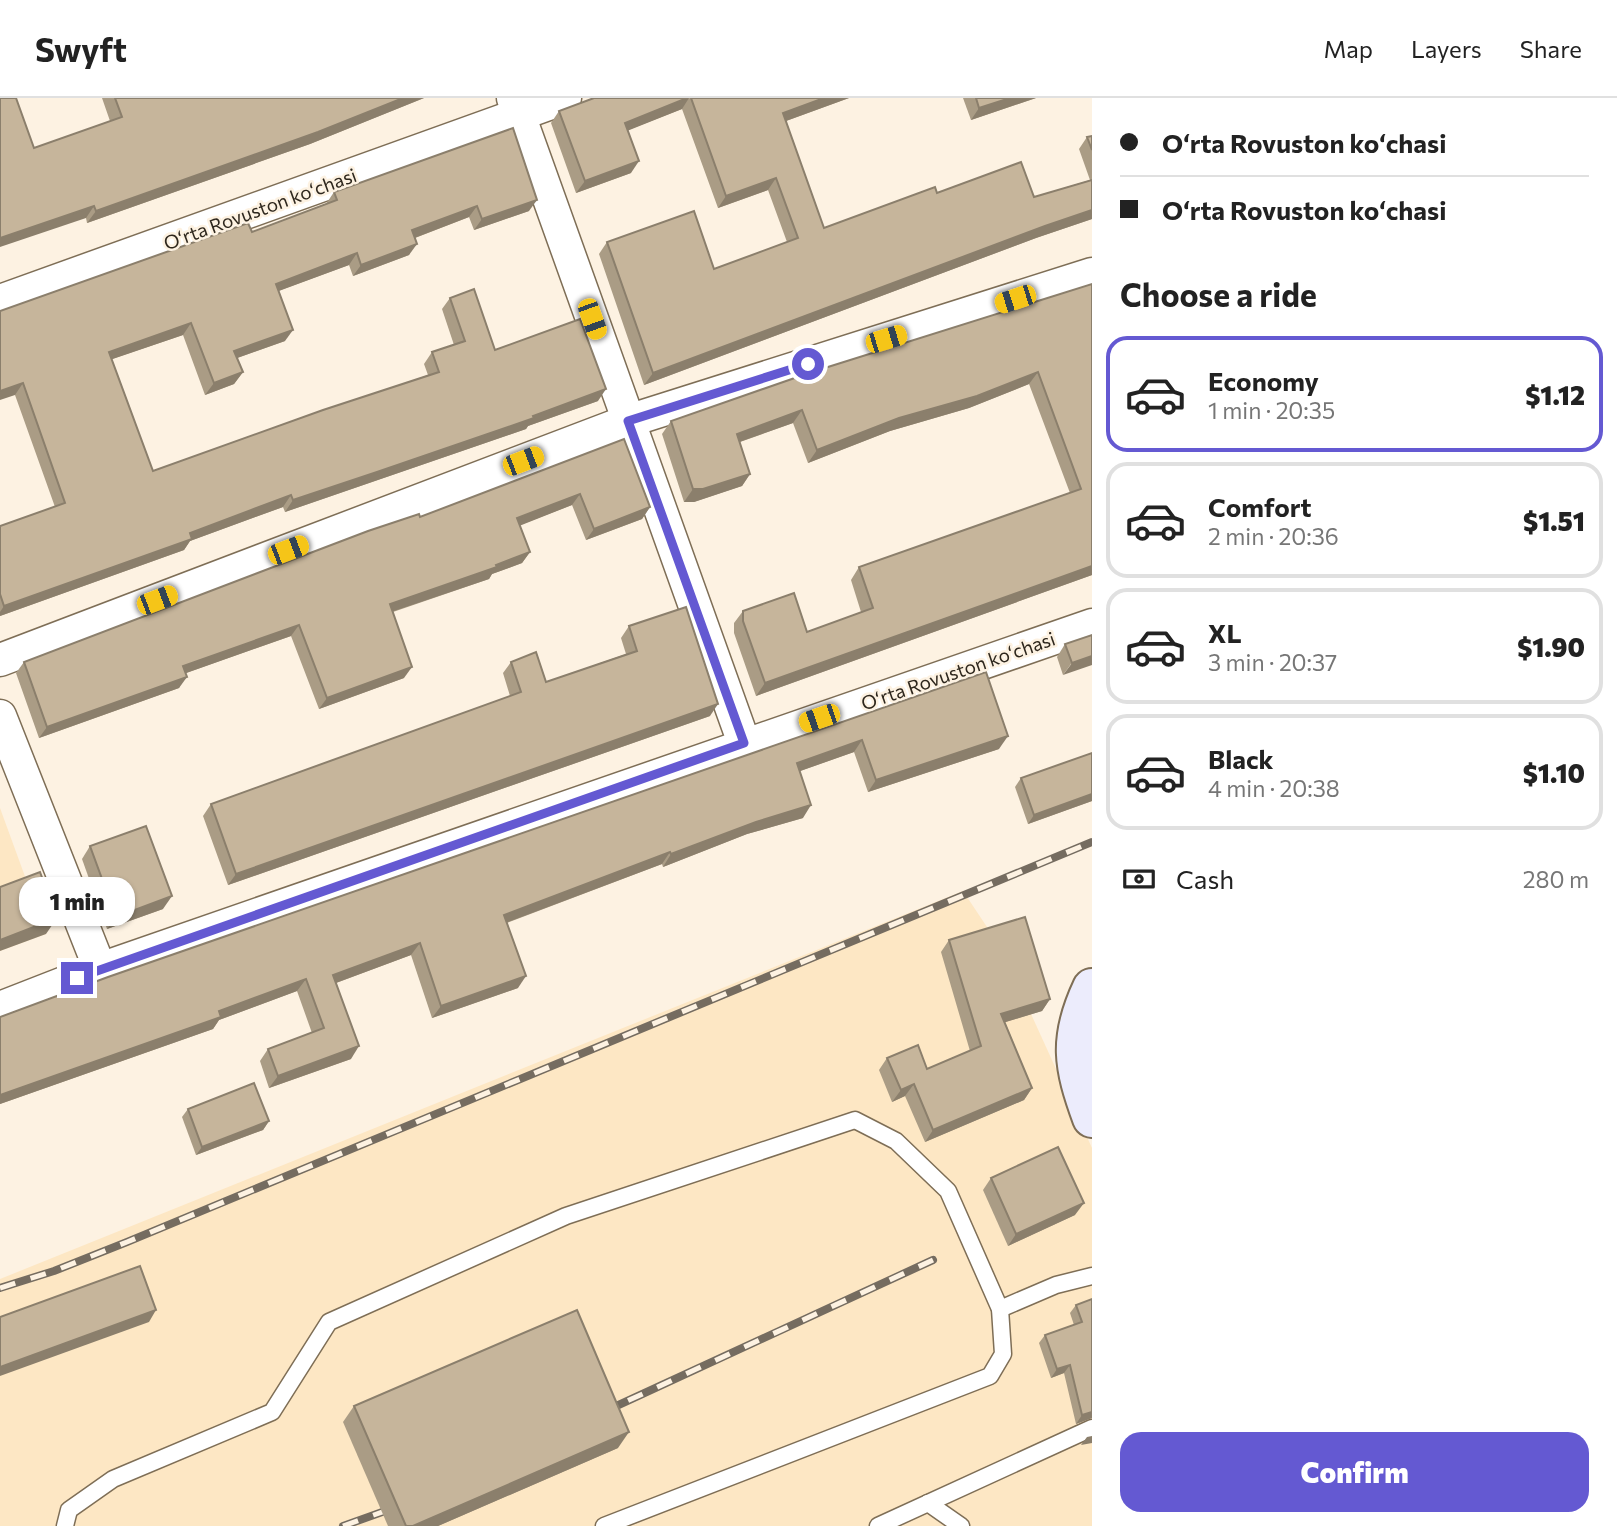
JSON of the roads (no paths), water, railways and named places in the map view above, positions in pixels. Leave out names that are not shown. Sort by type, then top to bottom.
[{"type":"street","name":"Oʻrta Rovuston koʻchasi","points":[[0,301],[516,106],[565,98]]},
{"type":"street","points":[[516,106],[744,743]]},
{"type":"street","points":[[0,660],[628,421],[1092,274]]},
{"type":"street","name":"Oʻrta Rovuston koʻchasi","points":[[0,1008],[100,969],[744,743],[1092,625]]},
{"type":"street","points":[[0,716],[100,969]]},
{"type":"street","points":[[1092,988],[1080,1015],[1074,1062],[1092,1118]]},
{"type":"lane","points":[[65,1526],[69,1510],[113,1479],[272,1412],[329,1322],[566,1216],[855,1121],[896,1141],[948,1191],[1000,1309],[1003,1354],[990,1376],[604,1526]]},
{"type":"lane","points":[[1000,1309],[1056,1286],[1092,1276]]},
{"type":"lane","points":[[878,1526],[1092,1427]]},
{"type":"lane","points":[[928,1503],[961,1526]]},
{"type":"railway","points":[[0,1288],[54,1271],[127,1242],[1092,842]]},
{"type":"railway","points":[[599,1414],[933,1260]]},
{"type":"railway","points":[[343,1526],[399,1506]]}]
